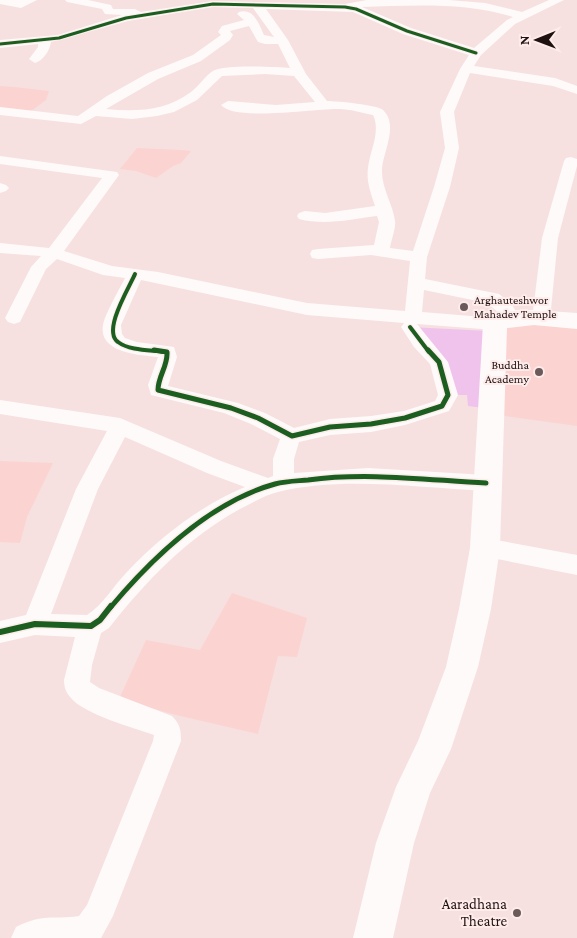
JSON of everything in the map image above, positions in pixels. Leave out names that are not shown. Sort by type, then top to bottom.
[{"type":"main road","points":[[373,938],[395,843],[414,787],[433,749],[462,667],[475,609],[485,548],[486,484],[503,321],[541,319],[577,321]]},
{"type":"street","points":[[0,1],[22,5],[31,0]]},
{"type":"street","points":[[71,0],[107,7],[109,12],[153,13]]},
{"type":"street","points":[[183,0],[199,6]]},
{"type":"street","points":[[135,274],[112,325],[113,335],[118,342],[136,348],[166,352],[168,357],[157,383],[158,390],[181,398],[241,411],[271,423],[292,436],[330,427],[371,424],[405,418],[442,406],[448,395],[439,362],[420,343],[412,322],[418,283],[419,257],[442,187],[452,148],[447,112],[466,69],[476,53],[511,22],[558,0]]},
{"type":"street","points":[[0,44],[45,40],[153,13],[214,2],[256,5],[300,3],[345,7],[363,12],[407,31],[476,53]]},
{"type":"street","points":[[345,7],[376,2],[449,2],[509,10],[522,16]]},
{"type":"street","points":[[256,5],[265,14],[292,56],[298,72],[316,93],[323,105]]},
{"type":"street","points":[[167,14],[214,8],[245,14],[253,21],[260,39],[282,40]]},
{"type":"street","points":[[0,110],[81,120],[112,99],[148,79],[197,58],[226,37],[227,35],[224,32],[226,29],[253,21]]},
{"type":"street","points":[[35,59],[44,48],[45,40]]},
{"type":"street","points":[[466,69],[555,82],[577,90]]},
{"type":"street","points":[[94,112],[140,116],[161,111],[192,97],[218,73],[222,72],[275,70],[298,72]]},
{"type":"street","points":[[228,105],[273,111],[323,105],[341,105],[378,112],[383,122],[383,131],[376,163],[376,184],[387,222],[382,251]]},
{"type":"street","points":[[0,160],[112,175],[53,254],[39,267],[14,318]]},
{"type":"street","points":[[541,319],[550,238],[571,161]]},
{"type":"street","points":[[305,216],[324,218],[384,210]]},
{"type":"street","points":[[0,248],[27,249],[53,254],[80,260],[109,271],[158,276],[307,309],[412,322],[503,321],[506,309],[494,298],[418,283]]},
{"type":"street","points":[[318,254],[365,250],[419,257]]},
{"type":"street","points":[[0,407],[120,426],[214,467],[276,484]]},
{"type":"street","points":[[35,624],[87,489],[120,426]]},
{"type":"street","points":[[276,484],[285,448],[292,436]]},
{"type":"street","points":[[0,632],[35,624],[91,626],[100,620],[143,569],[190,529],[213,514],[276,484],[315,478],[351,476],[486,484]]},
{"type":"street","points":[[485,548],[577,565]]},
{"type":"street","points":[[27,938],[39,932],[74,936],[87,931],[98,916],[168,741],[168,730],[163,725],[92,700],[81,693],[77,685],[79,670],[91,626]]},
{"type":"shaded area","points":[[0,86],[49,91],[46,100],[27,114],[0,110]]},
{"type":"shaded area","points":[[137,148],[191,151],[181,163],[173,166],[156,178],[136,171],[120,169]]},
{"type":"shaded area","name":"Buddha Academy","points":[[504,323],[577,328],[577,426],[498,415]]},
{"type":"shaded area","points":[[410,327],[489,331],[483,408],[468,406],[467,395],[448,395]]},
{"type":"shaded area","points":[[0,461],[53,463],[27,517],[20,543],[0,542]]},
{"type":"shaded area","points":[[232,593],[307,618],[297,657],[278,656],[258,734],[176,715],[119,699],[146,640],[200,650]]},
{"type":"cycle path","points":[[0,44],[59,38],[126,18],[213,4],[345,7],[356,9],[407,31],[476,53]]},
{"type":"cycle path","points":[[135,274],[112,325],[113,335],[118,342],[135,348],[167,352],[167,361],[159,380],[158,390],[231,408],[258,418],[292,436],[330,427],[371,424],[405,418],[442,406],[448,395],[439,362],[421,343],[410,327]]},
{"type":"cycle path","points":[[0,632],[35,624],[91,626],[100,620],[154,560],[196,525],[218,510],[274,485],[320,478],[368,476],[486,483]]},
{"type":"place","name":"Arghauteshwor Mahadev Temple","points":[[464,307]]},
{"type":"place","name":"Buddha Academy","points":[[539,372]]},
{"type":"place","name":"Aaradhana Theatre","points":[[517,913]]}]
